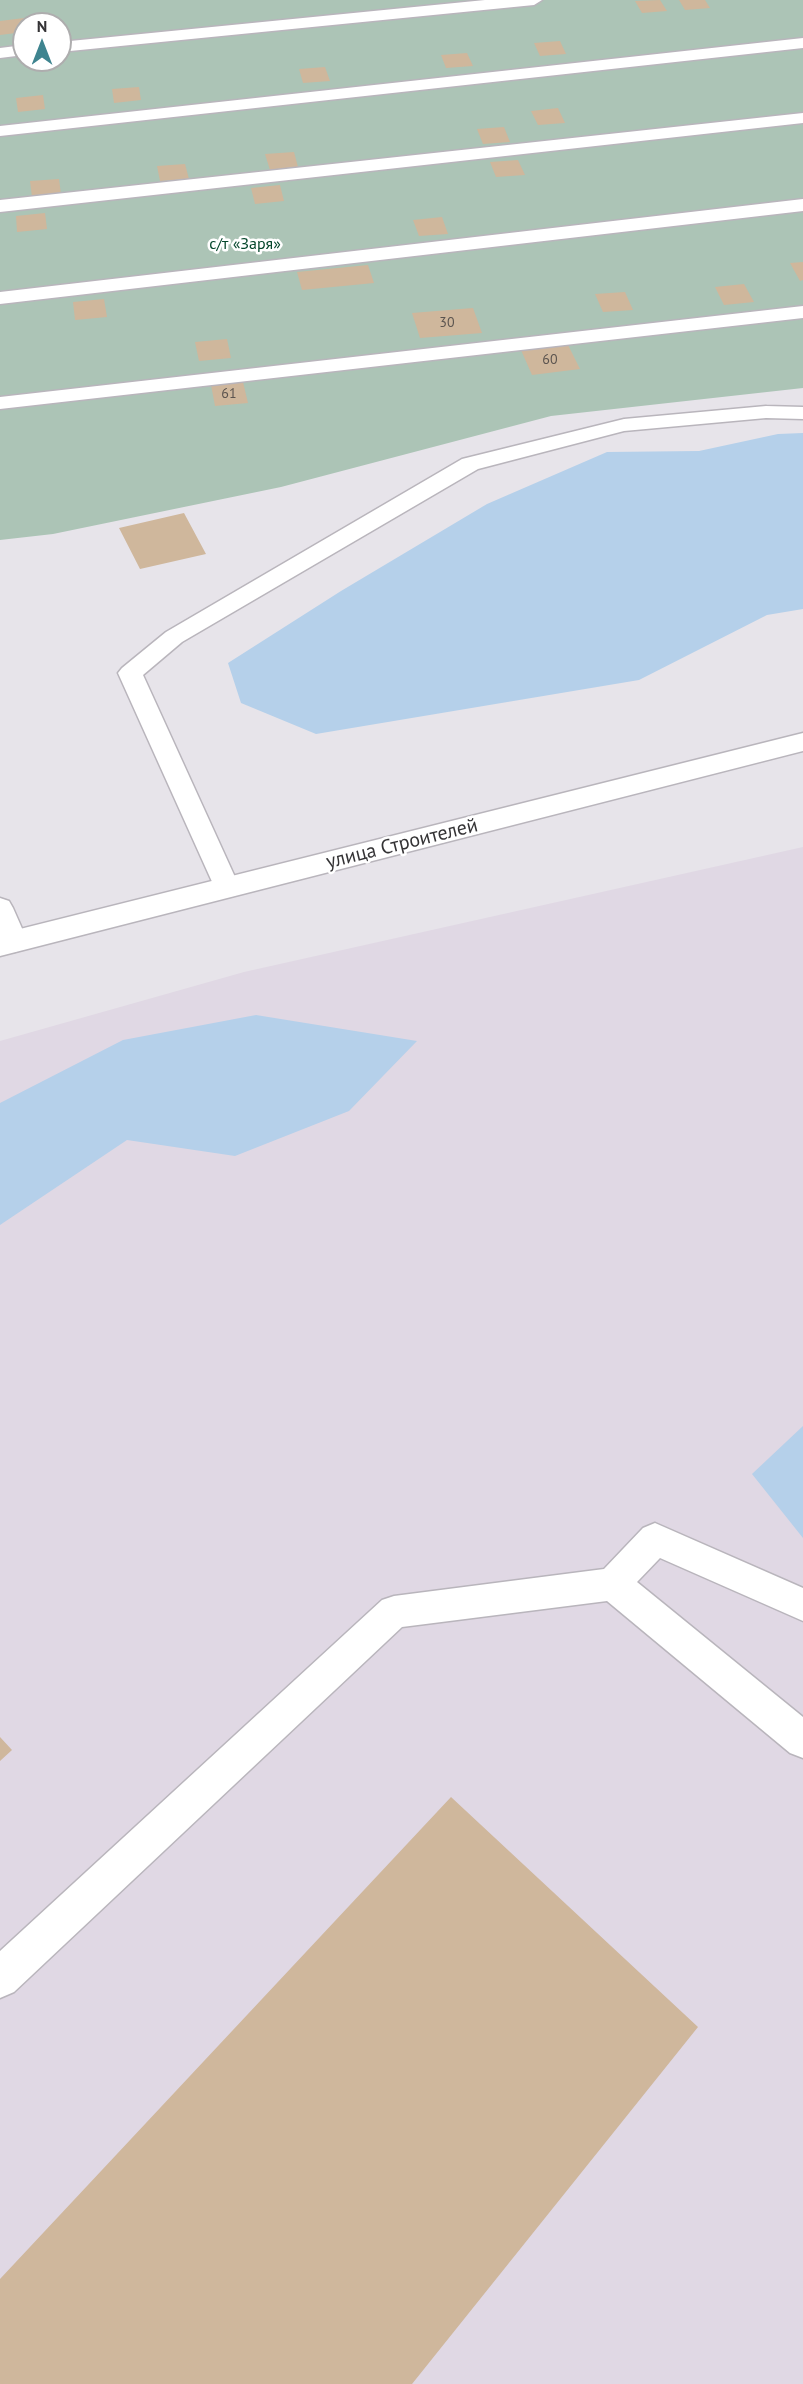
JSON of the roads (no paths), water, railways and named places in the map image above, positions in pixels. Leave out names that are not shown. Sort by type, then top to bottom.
[{"type":"main road","name":"улица Строителей","points":[[7,943],[803,742]]},
{"type":"lane","points":[[72,46],[534,0]]},
{"type":"lane","points":[[0,131],[803,43]]},
{"type":"lane","points":[[0,206],[803,118]]},
{"type":"lane","points":[[0,298],[803,206]]},
{"type":"lane","points":[[0,403],[803,312]]},
{"type":"lane","points":[[227,888],[130,673],[174,637],[470,464],[624,425],[766,412],[803,412]]},
{"type":"lane","points":[[0,908],[7,943]]},
{"type":"lane","points":[[0,1978],[394,1612],[613,1584],[655,1539],[803,1605]]},
{"type":"lane","points":[[613,1584],[803,1740]]},
{"type":"water","points":[[803,433],[803,609],[767,615],[639,680],[316,734],[241,703],[228,663],[341,591],[487,504],[607,452],[699,451],[778,434]]},
{"type":"water","points":[[256,1015],[417,1041],[349,1111],[235,1156],[127,1140],[0,1225],[0,1103],[123,1040]]},
{"type":"water","points":[[803,1426],[803,1538],[752,1474]]},
{"type":"park label","name":"с/т «Заря»","points":[[245,244]]}]
